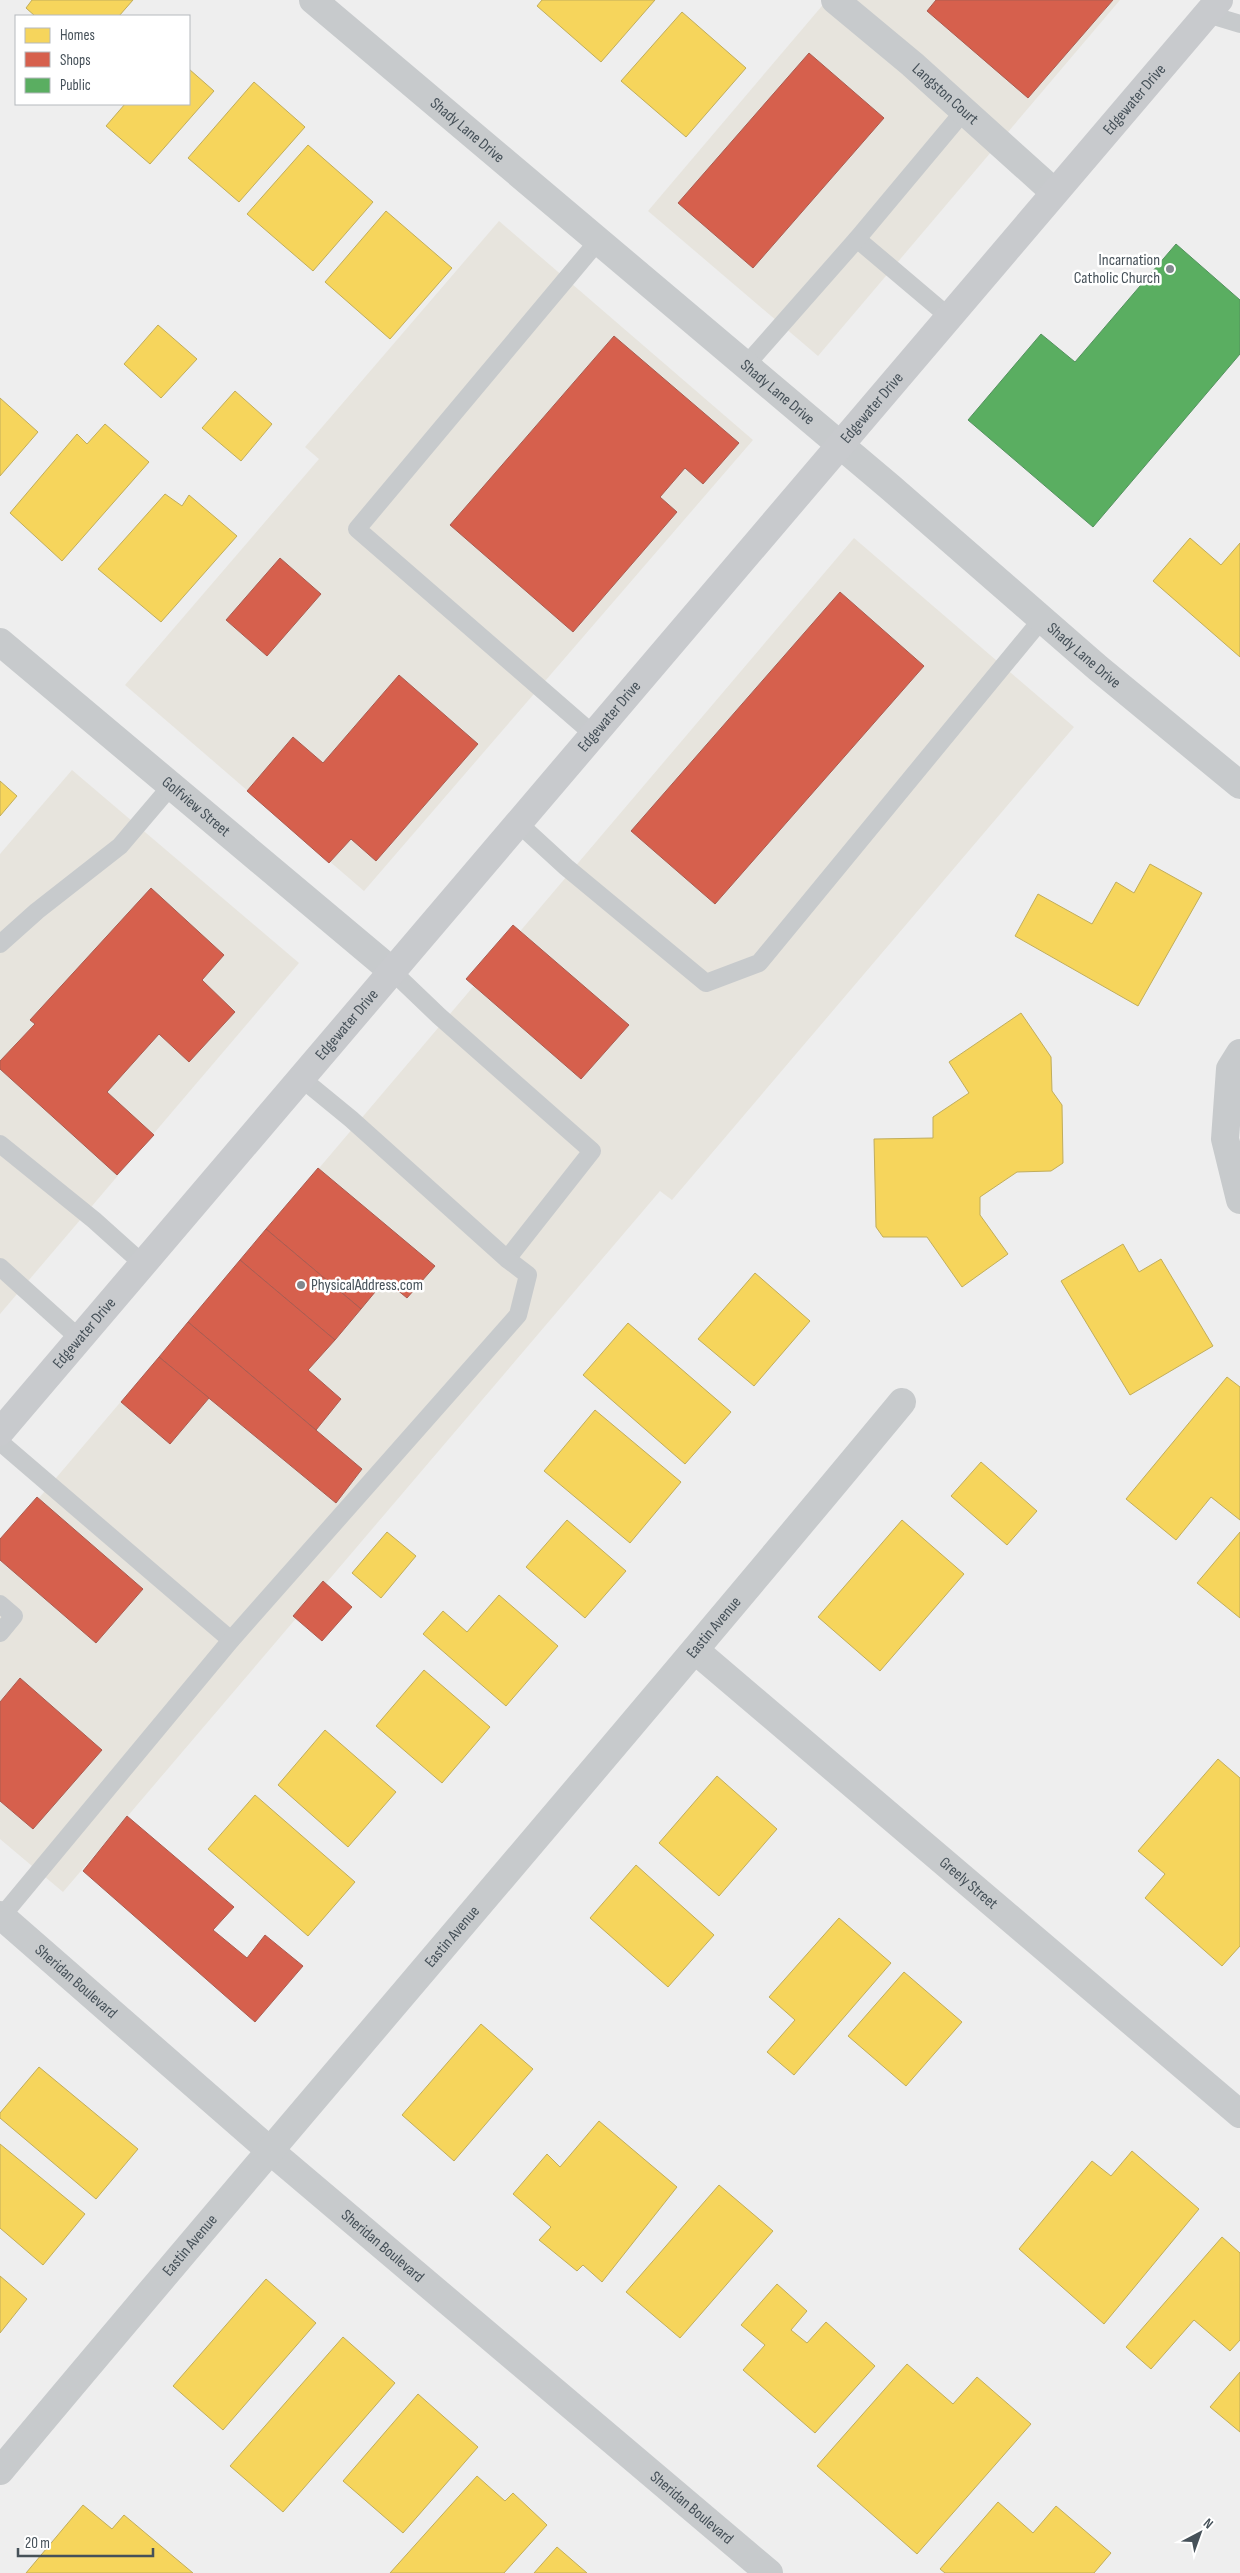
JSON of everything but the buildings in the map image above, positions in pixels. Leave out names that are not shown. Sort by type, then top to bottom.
[{"type":"street","name":"Shady Lane Drive","points":[[313,0],[1240,785]]},
{"type":"street","name":"Langston Court","points":[[835,0],[964,111],[1054,192]]},
{"type":"street","name":"Edgewater Drive","points":[[0,1432],[839,444],[1213,7]]},
{"type":"street","name":"Golfview Street","points":[[0,642],[392,971]]},
{"type":"street","points":[[1240,1053],[1230,1069],[1224,1139],[1240,1200]]},
{"type":"street","name":"Eastin Avenue","points":[[0,2470],[268,2149],[696,1651],[902,1402]]},
{"type":"street","name":"Greely Street","points":[[696,1651],[1240,2114]]},
{"type":"street","name":"Sheridan Boulevard","points":[[1,1916],[268,2149],[769,2573]]},
{"type":"lane","points":[[1213,7],[1240,24]]},
{"type":"lane","points":[[746,365],[857,239],[964,111]]},
{"type":"lane","points":[[857,239],[948,316]]},
{"type":"lane","points":[[593,734],[357,529],[598,241]]},
{"type":"lane","points":[[518,823],[566,867],[706,983],[759,963],[1042,619]]},
{"type":"lane","points":[[0,944],[38,911],[120,846],[171,786]]},
{"type":"lane","points":[[392,971],[439,1016],[592,1151],[507,1260]]},
{"type":"lane","points":[[1,1916],[231,1640],[518,1314],[528,1275],[507,1260],[351,1119],[301,1078]]},
{"type":"lane","points":[[0,1144],[94,1220],[143,1264]]},
{"type":"lane","points":[[0,1266],[80,1339]]},
{"type":"lane","points":[[0,1442],[231,1640]]},
{"type":"lane","points":[[0,1604],[14,1616],[0,1633]]},
{"type":"shaded area","points":[[827,0],[1120,0],[818,356],[648,211]]},
{"type":"shaded area","points":[[499,221],[753,440],[364,891],[125,685],[319,459],[305,447]]},
{"type":"shaded area","points":[[854,538],[1074,727],[672,1200],[660,1191],[63,1892],[0,1839],[0,1544]]},
{"type":"shaded area","points":[[72,770],[299,963],[0,1314],[0,854]]},
{"type":"place","name":"Incarnation Catholic Church","points":[[1170,269]]},
{"type":"place","name":"PhysicalAddress.com","points":[[301,1285]]}]
